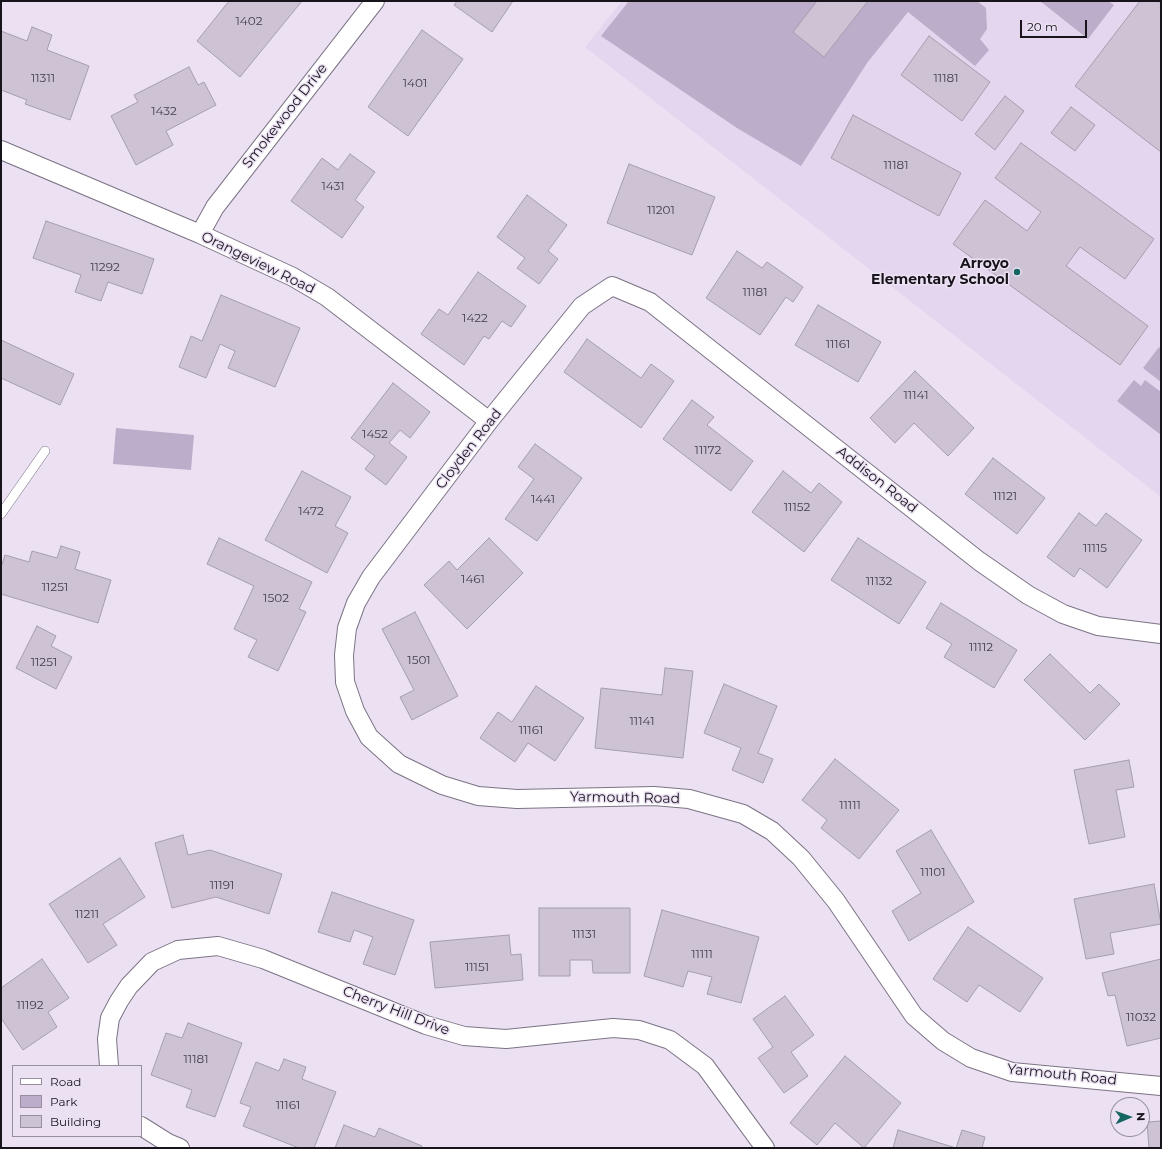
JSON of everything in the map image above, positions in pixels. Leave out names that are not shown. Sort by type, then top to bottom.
[{"type":"street","name":"Smokewood Drive","points":[[200,234],[215,207],[375,1]]},
{"type":"street","name":"Orangeview Road","points":[[1,150],[200,234],[293,277],[327,297],[489,421]]},
{"type":"street","name":"Cloyden Road","points":[[347,628],[356,603],[371,577],[489,421],[582,306],[612,286]]},
{"type":"street","name":"Addison Road","points":[[612,286],[650,302],[973,556],[1028,595],[1063,614],[1098,626],[1161,634]]},
{"type":"street","name":"Yarmouth Road","points":[[347,628],[344,655],[345,682],[355,710],[369,737],[400,764],[442,785],[478,796],[517,798],[654,796],[689,799],[743,814],[772,831],[801,858],[836,900],[914,1016],[943,1042],[971,1058],[1012,1072],[1161,1086]]},
{"type":"street","name":"Cherry Hill Drive","points":[[109,1065],[107,1038],[110,1018],[129,986],[152,962],[178,950],[218,946],[263,959],[426,1025],[464,1036],[506,1039],[613,1028],[639,1030],[670,1040],[705,1066],[765,1148]]},
{"type":"street","points":[[142,1127],[168,1143],[180,1148]]},
{"type":"lane","points":[[1,514],[45,451]]},
{"type":"shaded area","name":"Arroyo Elementary School","points":[[622,1],[1161,1],[1161,497],[585,47]]},
{"type":"green space","points":[[629,1],[977,1],[986,8],[987,29],[980,39],[989,50],[975,66],[908,12],[867,63],[801,166],[737,128],[601,36]]},
{"type":"green space","points":[[1040,1],[1108,1],[1114,5],[1088,39]]},
{"type":"green space","points":[[1159,347],[1161,349],[1161,382],[1143,368]]},
{"type":"green space","points":[[1134,380],[1141,386],[1145,380],[1161,392],[1161,435],[1117,401]]},
{"type":"green space","points":[[116,428],[194,435],[191,470],[113,464]]},
{"type":"building","points":[[229,1],[302,1],[240,77],[197,41]]},
{"type":"building","points":[[457,1],[513,1],[492,32],[454,5]]},
{"type":"building","points":[[817,1],[868,1],[824,57],[793,32]]},
{"type":"building","points":[[1140,1],[1158,1],[1161,3],[1161,152],[1075,86]]},
{"type":"building","points":[[32,27],[52,35],[47,50],[89,66],[70,120],[25,104],[27,100],[1,90],[1,31],[27,41]]},
{"type":"building","points":[[422,30],[463,59],[408,136],[368,107]]},
{"type":"building","points":[[929,36],[990,82],[962,121],[901,75]]},
{"type":"building","points":[[189,67],[198,85],[204,82],[216,105],[166,131],[173,145],[136,165],[111,116],[138,102],[134,95]]},
{"type":"building","points":[[1005,96],[1024,111],[995,150],[975,134]]},
{"type":"building","points":[[1071,107],[1095,125],[1075,151],[1051,133]]},
{"type":"building","points":[[853,115],[961,173],[939,216],[831,158]]},
{"type":"building","points":[[1021,143],[1154,239],[1125,279],[1080,247],[1066,266],[1148,326],[1120,365],[953,244],[985,200],[1027,231],[1041,212],[995,178]]},
{"type":"building","points":[[350,154],[375,172],[355,200],[364,207],[342,238],[291,201],[322,158],[338,170]]},
{"type":"building","points":[[629,164],[715,197],[692,255],[607,223]]},
{"type":"building","points":[[527,195],[567,225],[548,251],[558,259],[539,284],[517,268],[525,258],[497,237]]},
{"type":"building","points":[[46,221],[154,259],[142,294],[108,282],[101,301],[75,292],[81,275],[33,258]]},
{"type":"building","points":[[737,251],[762,268],[767,262],[803,287],[793,302],[786,297],[760,335],[706,298]]},
{"type":"building","points":[[478,272],[526,306],[511,327],[502,321],[489,339],[484,336],[464,365],[421,334],[439,309],[448,315]]},
{"type":"building","points":[[221,295],[300,328],[275,387],[228,368],[235,351],[220,344],[206,378],[179,367],[191,336],[202,341]]},
{"type":"building","points":[[818,305],[881,342],[858,382],[795,345]]},
{"type":"building","points":[[587,339],[641,378],[651,364],[674,381],[641,428],[564,372]]},
{"type":"building","points":[[1,340],[74,374],[60,405],[1,378]]},
{"type":"building","points":[[915,371],[974,428],[948,456],[914,423],[895,443],[870,418]]},
{"type":"building","points":[[393,383],[430,412],[410,438],[400,430],[389,443],[407,457],[386,485],[365,469],[375,456],[351,438]]},
{"type":"building","points":[[692,400],[714,417],[707,425],[753,461],[731,491],[663,439]]},
{"type":"building","points":[[535,444],[582,478],[537,541],[505,519],[534,479],[518,467]]},
{"type":"building","points":[[993,458],[1045,498],[1017,534],[965,494]]},
{"type":"building","points":[[302,471],[351,497],[335,526],[348,533],[327,573],[265,540]]},
{"type":"building","points":[[783,471],[811,493],[819,483],[842,502],[804,552],[752,512]]},
{"type":"building","points":[[1079,513],[1096,526],[1106,513],[1142,540],[1107,588],[1080,568],[1074,577],[1047,557]]},
{"type":"building","points":[[219,538],[312,582],[299,609],[306,612],[278,671],[248,657],[257,640],[234,629],[254,586],[207,564]]},
{"type":"building","points":[[489,538],[523,573],[467,629],[424,585],[449,561],[457,570]]},
{"type":"building","points":[[858,538],[926,582],[899,624],[831,580]]},
{"type":"building","points":[[61,546],[80,552],[75,569],[111,580],[98,623],[1,594],[1,567],[5,555],[29,562],[32,551],[57,558]]},
{"type":"building","points":[[941,603],[1017,650],[994,688],[944,657],[952,644],[926,628]]},
{"type":"building","points":[[415,612],[458,696],[412,720],[400,697],[414,690],[382,629]]},
{"type":"building","points":[[37,626],[56,636],[51,646],[72,657],[56,689],[16,668]]},
{"type":"building","points":[[1050,654],[1090,693],[1099,684],[1120,704],[1085,740],[1024,680]]},
{"type":"building","points":[[665,668],[693,671],[683,758],[595,748],[601,688],[662,695]]},
{"type":"building","points":[[724,684],[777,706],[758,753],[773,759],[763,783],[732,770],[741,748],[704,733]]},
{"type":"building","points":[[536,686],[584,718],[555,761],[528,743],[515,762],[480,738],[498,712],[512,722]]},
{"type":"building","points":[[835,759],[899,810],[859,859],[821,828],[827,820],[802,800]]},
{"type":"building","points":[[1129,760],[1134,787],[1116,790],[1125,837],[1089,844],[1074,770]]},
{"type":"building","points":[[931,830],[974,902],[909,941],[892,911],[921,893],[896,851]]},
{"type":"building","points":[[183,835],[188,855],[210,850],[282,874],[269,914],[216,897],[172,908],[155,843]]},
{"type":"building","points":[[120,858],[145,897],[103,924],[117,945],[88,963],[49,904]]},
{"type":"building","points":[[1154,884],[1161,924],[1110,933],[1114,954],[1086,959],[1074,899]]},
{"type":"building","points":[[332,892],[414,920],[395,975],[363,964],[373,937],[354,930],[350,942],[318,932]]},
{"type":"building","points":[[539,908],[630,908],[630,973],[593,973],[592,960],[570,960],[570,976],[539,976]]},
{"type":"building","points":[[662,910],[759,937],[741,1003],[707,994],[712,977],[688,971],[683,987],[644,976]]},
{"type":"building","points":[[968,927],[1043,978],[1020,1012],[979,985],[967,1002],[933,979]]},
{"type":"building","points":[[509,935],[511,955],[521,954],[523,980],[435,988],[430,942]]},
{"type":"building","points":[[42,959],[69,998],[48,1012],[57,1027],[23,1050],[1,1018],[1,988]]},
{"type":"building","points":[[1161,959],[1161,1038],[1127,1046],[1115,995],[1108,996],[1102,973]]},
{"type":"building","points":[[785,996],[814,1035],[791,1052],[808,1076],[784,1093],[758,1058],[773,1047],[753,1019]]},
{"type":"building","points":[[188,1023],[242,1043],[215,1117],[186,1107],[192,1090],[151,1075],[166,1033],[182,1038]]},
{"type":"building","points":[[845,1056],[901,1103],[864,1148],[835,1123],[817,1145],[790,1123]]},
{"type":"building","points":[[284,1059],[306,1067],[302,1079],[336,1092],[314,1148],[299,1148],[243,1126],[251,1107],[240,1103],[256,1062],[279,1071]]},
{"type":"building","points":[[1161,1121],[1161,1148],[1149,1148],[1148,1137],[1150,1137],[1150,1122]]},
{"type":"building","points":[[344,1125],[375,1137],[379,1128],[422,1146],[421,1148],[335,1148]]},
{"type":"building","points":[[898,1130],[956,1148],[893,1148]]},
{"type":"building","points":[[962,1130],[985,1137],[982,1148],[956,1148]]},
{"type":"place","name":"Arroyo Elementary School","points":[[1017,272]]}]
